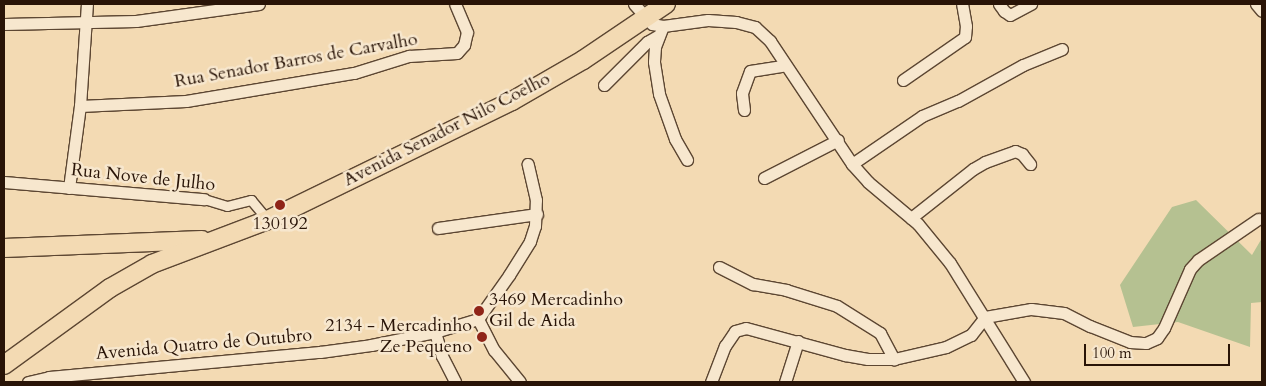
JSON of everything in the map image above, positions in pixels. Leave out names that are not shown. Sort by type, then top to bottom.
[{"type":"main road","name":"Avenida Senador Nilo Coelho","points":[[4,364],[121,281],[152,264],[268,220],[512,101],[583,60],[640,9],[666,4]]},
{"type":"main road","name":"Avenida Senador Nilo Coelho","points":[[4,248],[116,245],[217,239]]},
{"type":"street","points":[[69,188],[80,106],[87,4]]},
{"type":"street","points":[[4,24],[161,18],[259,4]]},
{"type":"street","name":"Rua Senador Barros de Carvalho","points":[[80,106],[193,100],[354,73],[409,56],[450,55],[457,53],[464,45],[466,32],[465,25],[455,4]]},
{"type":"street","points":[[903,80],[965,36],[966,26],[962,4]]},
{"type":"street","points":[[999,4],[1010,15],[1030,4]]},
{"type":"street","points":[[1256,4],[1262,11]]},
{"type":"street","points":[[640,9],[652,24],[661,31]]},
{"type":"street","points":[[604,85],[647,42],[661,31],[708,20],[749,25],[770,41],[838,140],[852,164],[868,182],[911,218],[933,240],[985,317],[1024,382]]},
{"type":"street","points":[[661,31],[655,47],[654,62],[659,94],[675,139],[687,160]]},
{"type":"street","points":[[852,164],[922,116],[958,101],[1024,65],[1062,48]]},
{"type":"street","points":[[744,110],[742,93],[750,71],[786,64]]},
{"type":"street","points":[[764,178],[838,140]]},
{"type":"street","points":[[911,218],[973,169],[985,162],[1015,151],[1022,154],[1030,164]]},
{"type":"street","points":[[520,382],[494,350],[478,319],[498,294],[530,241],[537,214],[528,164]]},
{"type":"street","name":"Rua Nove de Julho","points":[[4,182],[204,199],[227,206],[251,200],[268,220]]},
{"type":"street","points":[[438,228],[537,214]]},
{"type":"street","points":[[710,382],[725,346],[735,331],[746,328],[868,359],[894,359],[946,347],[971,335],[985,317],[1031,309],[1064,313],[1130,342],[1146,343],[1157,338],[1164,328],[1190,269],[1198,260],[1258,219]]},
{"type":"street","points":[[719,267],[753,284],[786,290],[837,306],[880,333],[894,359]]},
{"type":"street","name":"Avenida Quatro de Outubro","points":[[28,382],[49,377],[320,352],[371,345],[435,332],[478,319]]},
{"type":"street","points":[[435,332],[442,356],[455,382]]},
{"type":"street","points":[[785,382],[798,341]]},
{"type":"green space","points":[[1196,200],[1252,255],[1262,238],[1262,302],[1251,303],[1250,347],[1178,322],[1133,327],[1120,285],[1172,207]]},
{"type":"place","name":"130192","points":[[280,205]]},
{"type":"place","name":"3469 Mercadinho Gil de Aida","points":[[479,311]]},
{"type":"place","name":"2134 - Mercadinho Ze Pequeno","points":[[482,337]]}]
